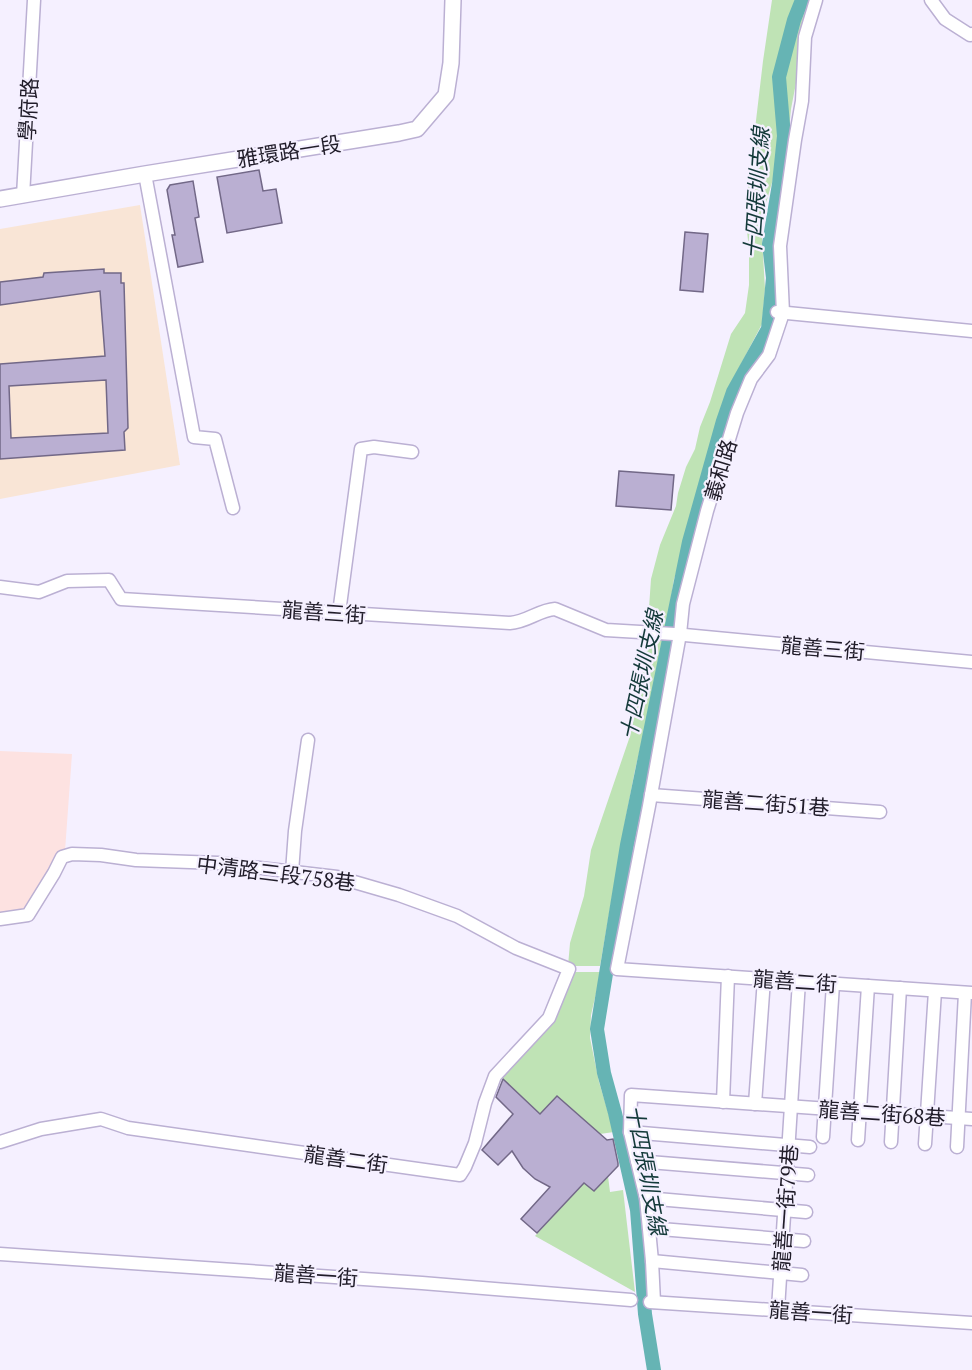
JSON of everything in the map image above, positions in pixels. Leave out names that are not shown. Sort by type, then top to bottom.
[{"type":"street","name":"學府路","points":[[23,196],[34,0]]},
{"type":"street","name":"雅環路一段","points":[[23,196],[417,129],[446,95],[451,63],[453,0]]},
{"type":"street","name":"義和路","points":[[677,634],[705,522],[737,413],[751,379],[769,355],[780,312],[780,246],[802,101],[805,37],[816,0]]},
{"type":"street","points":[[931,0],[945,19],[970,35],[972,34]]},
{"type":"street","points":[[145,174],[194,437],[215,439],[233,508]]},
{"type":"street","points":[[0,200],[23,196]]},
{"type":"street","points":[[780,312],[972,331]]},
{"type":"street","points":[[339,613],[361,449],[374,447],[412,452]]},
{"type":"street","name":"龍善三街","points":[[0,587],[39,592],[68,581],[109,580],[121,599],[510,623],[555,609],[606,630],[677,634],[972,662]]},
{"type":"street","points":[[651,795],[677,634]]},
{"type":"street","points":[[292,872],[295,831],[308,740]]},
{"type":"street","name":"龍善二街51巷","points":[[651,795],[880,812]]},
{"type":"street","name":"龍善二街","points":[[651,795],[617,969],[968,993]]},
{"type":"street","name":"中清路三段758巷","points":[[0,919],[28,915],[62,857],[72,854],[136,860],[218,862],[337,877],[399,895],[456,916],[516,948],[569,969]]},
{"type":"street","name":"龍善二街","points":[[0,1142],[41,1129],[101,1119],[128,1128],[460,1175],[475,1143],[485,1103],[495,1076],[549,1018],[569,969]]},
{"type":"street","points":[[723,1102],[728,976]]},
{"type":"street","points":[[755,1104],[764,979]]},
{"type":"street","name":"龍善二街68巷","points":[[792,1107],[799,981]]},
{"type":"street","points":[[822,1137],[833,984]]},
{"type":"street","points":[[858,1140],[868,986]]},
{"type":"street","points":[[891,1142],[900,988]]},
{"type":"street","points":[[925,1144],[935,991]]},
{"type":"street","points":[[957,1147],[968,993]]},
{"type":"street","name":"龍善二街68巷","points":[[652,1302],[652,1261],[646,1198],[630,1132],[631,1095],[972,1119]]},
{"type":"street","name":"龍善一街79巷","points":[[778,1309],[792,1107]]},
{"type":"street","points":[[630,1132],[810,1147]]},
{"type":"street","points":[[637,1161],[808,1175]]},
{"type":"street","points":[[646,1198],[806,1212]]},
{"type":"street","points":[[649,1228],[804,1241]]},
{"type":"street","name":"龍善一街","points":[[0,1254],[632,1300]]},
{"type":"street","points":[[652,1261],[802,1275]]},
{"type":"street","name":"龍善一街","points":[[652,1302],[972,1323]]},
{"type":"shaded area","points":[[140,205],[180,465],[0,499],[0,229]]},
{"type":"shaded area","points":[[0,751],[72,754],[65,851],[57,857],[24,910],[0,914]]},
{"type":"green space","points":[[772,0],[812,0],[791,109],[783,170],[776,169],[761,220],[765,289],[762,324],[722,404],[685,547],[674,579],[661,660],[625,822],[600,966],[568,966],[570,943],[584,896],[591,850],[629,739],[636,710],[646,651],[651,579],[660,545],[676,506],[686,467],[695,449],[700,427],[731,334],[745,313],[749,285],[749,249],[745,214]]},
{"type":"green space","points":[[571,972],[601,972],[591,1015],[590,1038],[599,1082],[614,1132],[600,1134],[557,1096],[540,1114],[502,1078],[498,1077],[552,1019]]},
{"type":"green space","points":[[608,1176],[610,1192],[623,1190],[635,1292],[535,1236],[584,1183],[594,1190]]},
{"type":"building","points":[[259,170],[263,191],[276,189],[282,223],[227,233],[217,177]]},
{"type":"building","points":[[193,181],[199,217],[195,218],[203,262],[178,267],[167,190],[170,185]]},
{"type":"building","points":[[685,232],[708,234],[703,292],[680,290]]},
{"type":"building","points":[[104,269],[104,273],[121,273],[121,283],[124,283],[128,428],[124,432],[125,450],[0,459],[0,364],[105,356],[100,291],[0,305],[0,282],[43,277],[44,273]],"holes":[[[106,380],[108,433],[11,438],[9,386]]]},
{"type":"building","points":[[619,471],[674,475],[671,510],[616,506]]},
{"type":"building","points":[[503,1079],[540,1114],[557,1096],[607,1140],[613,1139],[618,1166],[594,1191],[584,1183],[537,1233],[521,1219],[550,1187],[535,1179],[523,1168],[512,1151],[498,1165],[482,1150],[513,1114],[496,1097]]},
{"type":"waterway","name":"十四張圳支線","points":[[654,1370],[645,1314],[637,1210],[604,1073],[597,1029],[627,845],[689,542],[733,392],[768,329],[773,278],[769,244],[784,136],[779,77],[794,20],[802,0]]}]
